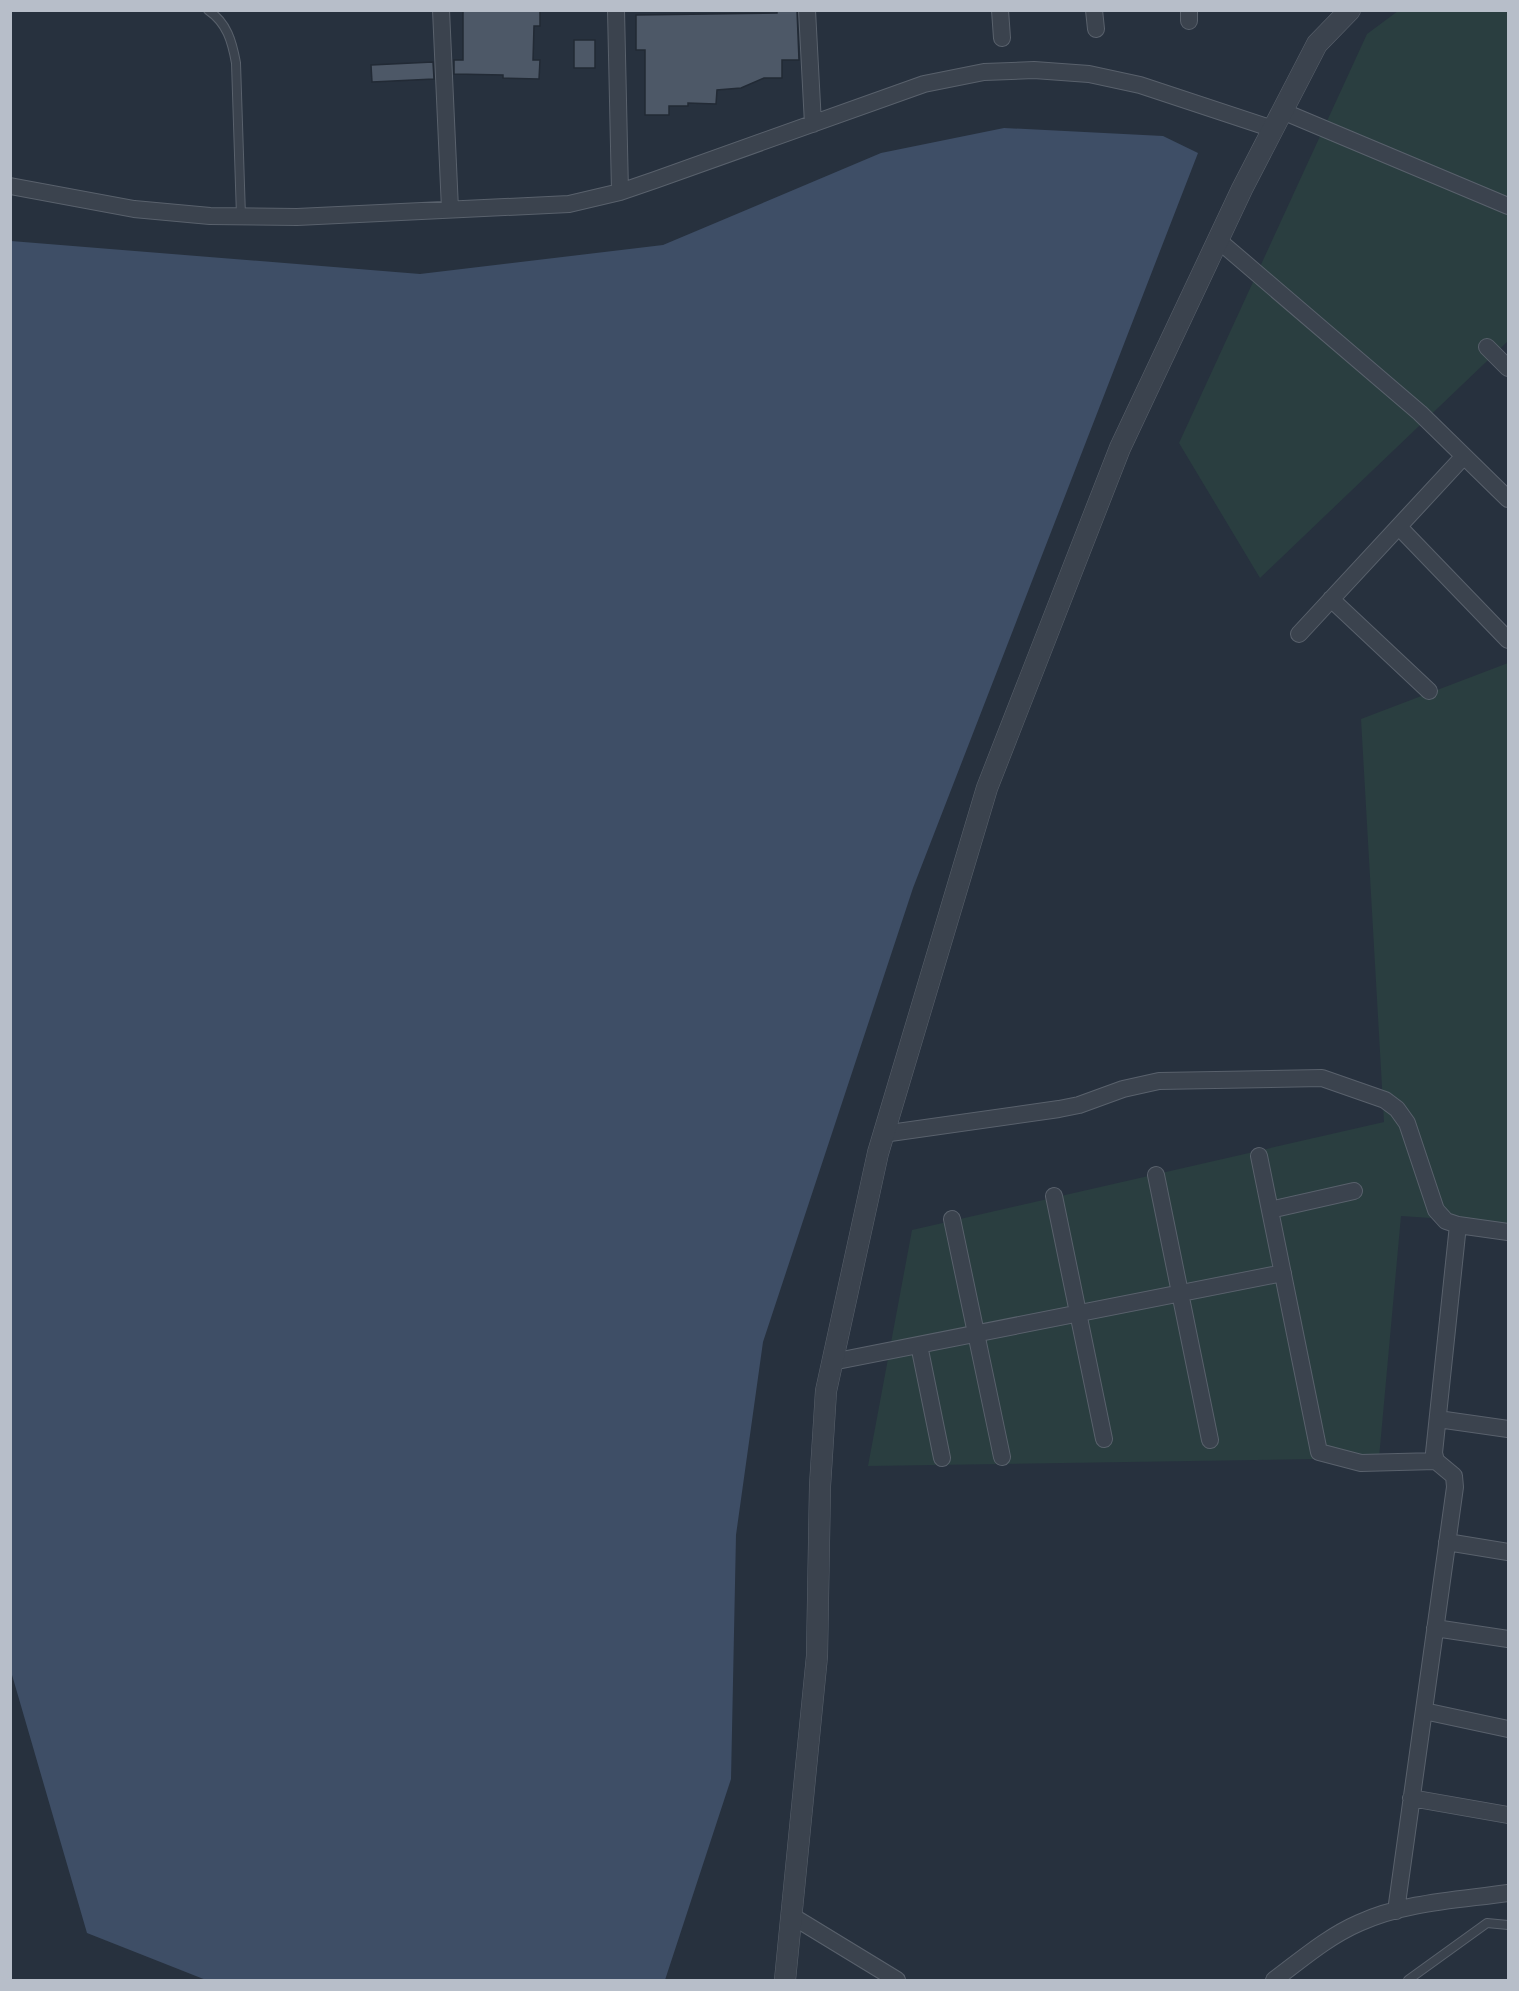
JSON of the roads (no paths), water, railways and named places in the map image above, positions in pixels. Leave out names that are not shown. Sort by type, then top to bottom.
[{"type":"street","points":[[441,10],[450,209]]},
{"type":"street","points":[[616,10],[620,192]]},
{"type":"street","points":[[807,10],[813,124]]},
{"type":"street","points":[[1000,10],[1002,38]]},
{"type":"street","points":[[1094,10],[1096,29]]},
{"type":"street","points":[[786,1980],[817,1656],[820,1486],[826,1391],[878,1153],[987,788],[1120,448],[1218,240],[1317,44],[1350,10]]},
{"type":"street","points":[[10,186],[134,208],[210,216],[297,217],[569,204],[620,192],[924,84],[984,72],[1034,70],[1089,74],[1278,120],[1509,206]]},
{"type":"street","points":[[1218,240],[1420,413],[1509,499]]},
{"type":"street","points":[[1487,346],[1509,368]]},
{"type":"street","points":[[1299,634],[1464,456]]},
{"type":"street","points":[[1399,526],[1509,640]]},
{"type":"street","points":[[1331,599],[1429,691]]},
{"type":"street","points":[[884,1134],[1059,1109],[1079,1105],[1123,1089],[1159,1081],[1322,1078],[1385,1100],[1397,1109],[1407,1123],[1436,1210],[1446,1221],[1458,1225],[1509,1232]]},
{"type":"street","points":[[1259,1156],[1319,1452],[1361,1463],[1436,1461]]},
{"type":"street","points":[[1155,1175],[1210,1440]]},
{"type":"street","points":[[1270,1210],[1354,1191]]},
{"type":"street","points":[[1054,1196],[1104,1438]]},
{"type":"street","points":[[952,1219],[1002,1457]]},
{"type":"street","points":[[1396,1911],[1455,1486],[1454,1476],[1436,1461],[1434,1453],[1458,1225]]},
{"type":"street","points":[[832,1362],[1282,1273]]},
{"type":"street","points":[[919,1345],[942,1458]]},
{"type":"street","points":[[1438,1419],[1509,1429]]},
{"type":"street","points":[[1447,1542],[1509,1552]]},
{"type":"street","points":[[1435,1629],[1509,1639]]},
{"type":"street","points":[[1424,1711],[1509,1729]]},
{"type":"street","points":[[1412,1798],[1509,1815]]},
{"type":"street","points":[[1274,1980],[1323,1943],[1360,1922],[1410,1907],[1509,1893]]},
{"type":"street","points":[[792,1916],[897,1980]]},
{"type":"lane","points":[[208,10],[216,16],[230,35],[236,63],[241,216]]},
{"type":"lane","points":[[1408,1980],[1486,1923],[1509,1925]]},
{"type":"water","points":[[1004,128],[1163,136],[1198,153],[913,888],[763,1342],[736,1535],[731,1779],[665,1980],[206,1980],[87,1933],[10,1668],[11,241],[420,274],[663,245],[881,153]]}]
